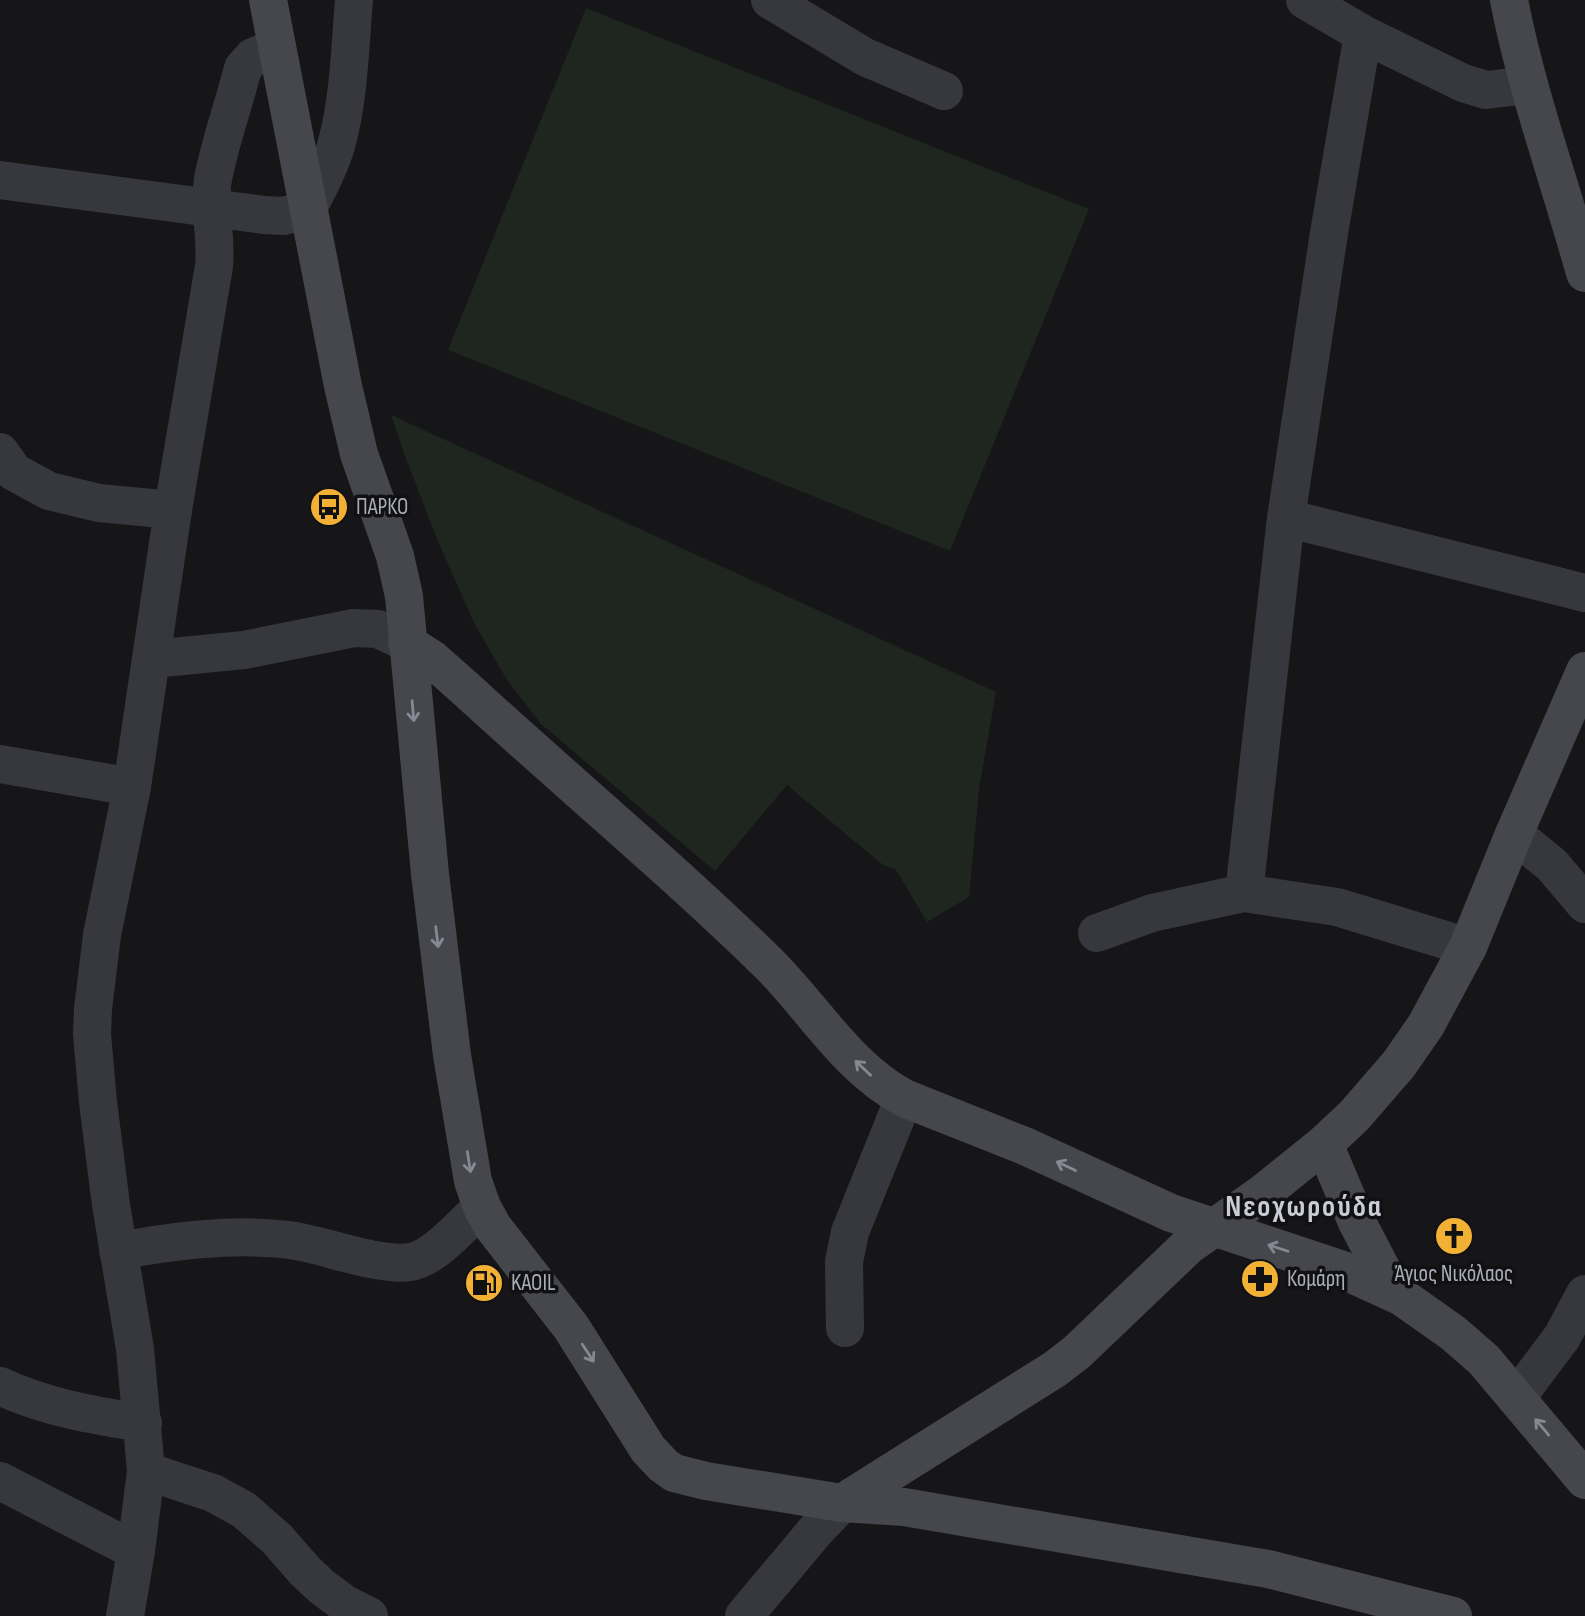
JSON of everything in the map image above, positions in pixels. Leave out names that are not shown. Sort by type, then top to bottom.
[{"type":"street","points":[[268,0],[343,386],[359,454],[400,576],[404,596],[421,788],[445,1001],[472,1181],[482,1207],[501,1238],[571,1327],[638,1435],[663,1465],[674,1473],[706,1481],[842,1503],[904,1507],[1268,1569],[1411,1611],[1452,1616]]},
{"type":"street","points":[[0,180],[212,210],[283,216],[307,210],[321,184],[342,120],[354,0]]},
{"type":"street","points":[[770,0],[865,57],[944,91]]},
{"type":"street","points":[[1305,0],[1363,34],[1452,78],[1486,90],[1528,85]]},
{"type":"street","points":[[1509,0],[1528,85],[1585,274]]},
{"type":"street","points":[[1244,893],[1286,518],[1363,34]]},
{"type":"street","points":[[125,1616],[146,1471],[135,1349],[118,1251],[98,1102],[92,1034],[93,1009],[102,935],[132,787],[173,510],[214,266],[213,178],[243,68],[253,57],[277,47]]},
{"type":"street","points":[[0,452],[14,472],[49,491],[99,503],[173,510]]},
{"type":"street","points":[[1286,518],[1585,593]]},
{"type":"street","points":[[152,659],[244,650],[354,628],[378,629],[407,643],[432,659],[467,690],[769,964],[851,1058],[877,1081],[904,1098],[1027,1147],[1171,1213],[1343,1270],[1394,1293],[1436,1320],[1471,1348],[1517,1397],[1585,1479]]},
{"type":"street","points":[[744,1616],[842,1503],[1055,1369],[1077,1352],[1188,1246],[1273,1186],[1324,1144],[1369,1100],[1399,1064],[1426,1025],[1468,947],[1585,671]]},
{"type":"street","points":[[0,764],[132,787]]},
{"type":"street","points":[[1514,834],[1552,865],[1585,904]]},
{"type":"street","points":[[1097,933],[1152,913],[1244,893],[1337,907],[1468,947]]},
{"type":"street","points":[[845,1328],[844,1262],[850,1232],[904,1098]]},
{"type":"street","points":[[1324,1144],[1357,1222],[1394,1293]]},
{"type":"street","points":[[118,1251],[160,1244],[251,1236],[292,1241],[390,1262],[410,1262],[430,1254],[482,1207]]},
{"type":"street","points":[[1517,1397],[1573,1342],[1585,1294]]},
{"type":"street","points":[[0,1387],[40,1401],[143,1423]]},
{"type":"street","points":[[146,1471],[214,1493],[244,1510],[277,1539],[304,1571],[345,1604],[369,1616]]},
{"type":"street","points":[[0,1481],[136,1551]]},
{"type":"shaded area","points":[[586,8],[1089,209],[950,551],[448,350]]},
{"type":"shaded area","points":[[391,415],[996,692],[979,789],[969,897],[927,922],[896,870],[883,865],[787,785],[715,871],[541,724],[507,680],[475,625],[437,539]]},
{"type":"place","name":"ΠΑΡΚΟ","points":[[329,507]]},
{"type":"place","name":"Άγιος Νικόλαος","points":[[1454,1236]]},
{"type":"place","name":"Κομάρη","points":[[1260,1279]]},
{"type":"place","name":"KAOIL","points":[[484,1283]]},
{"type":"district","name":"Νεοχωρούδα","points":[[1304,1207]]}]
